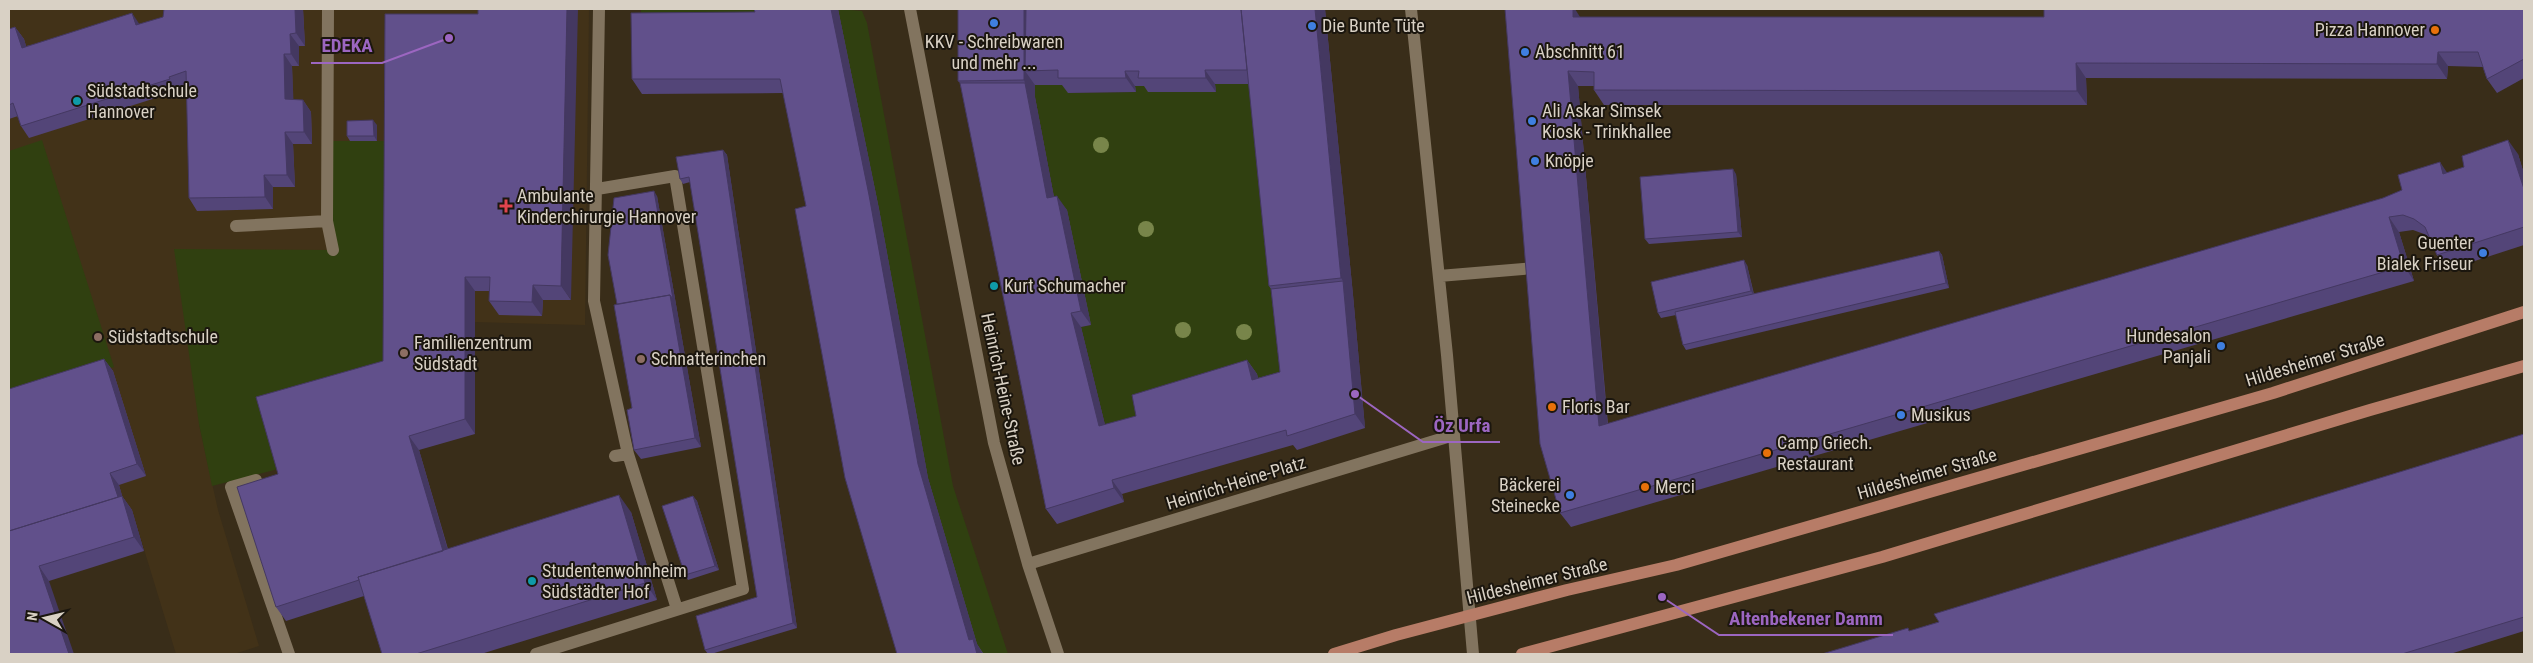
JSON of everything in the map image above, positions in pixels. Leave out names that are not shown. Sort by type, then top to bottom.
[{"type":"main road","name":"Hildesheimer Straße","points":[[1334,654],[1396,635],[1714,554],[2273,392],[2524,312]]},
{"type":"main road","points":[[1522,654],[1882,557],[2524,366]]},
{"type":"street","points":[[328,9],[327,221],[333,250]]},
{"type":"street","points":[[599,9],[594,302],[622,455],[677,609]]},
{"type":"street","name":"Heinrich-Heine-Straße","points":[[910,9],[994,442],[1028,564],[1058,654]]},
{"type":"street","points":[[1411,9],[1439,276],[1473,654]]},
{"type":"street","points":[[536,654],[744,589],[674,176],[597,189]]},
{"type":"street","points":[[236,226],[327,221]]},
{"type":"street","points":[[1439,276],[1534,268]]},
{"type":"street","name":"Heinrich-Heine-Platz","points":[[1028,564],[1454,435]]},
{"type":"street","points":[[256,480],[231,487],[289,654]]},
{"type":"shaded area","name":"Südstadtschule","points":[[9,9],[589,9],[585,325],[475,322],[333,250],[199,424],[218,510],[259,646],[234,654],[176,654],[132,510],[9,549]]},
{"type":"green space","points":[[641,9],[758,9],[761,13],[641,28]]},
{"type":"green space","points":[[838,9],[862,11],[867,23],[953,486],[1008,654],[979,654],[928,478]]},
{"type":"green space","points":[[1068,84],[1068,93],[1135,92],[1135,86],[1149,86],[1149,92],[1216,92],[1215,84],[1259,84],[1290,386],[1262,394],[1257,374],[1146,430],[1109,441],[1081,327],[1091,325],[1057,213],[1035,97],[1035,85]]},
{"type":"green space","points":[[42,140],[114,367],[9,400],[9,151]]},
{"type":"green space","points":[[333,141],[394,141],[393,375],[282,468],[212,486],[199,424],[174,249],[333,250]]},
{"type":"building","name":"Südstadtschule Hannover","points":[[164,9],[295,9],[296,33],[290,34],[291,54],[284,54],[285,99],[303,100],[304,132],[285,132],[287,175],[264,175],[265,197],[189,198],[186,71],[169,77],[170,79],[21,126],[13,103],[9,105],[9,29],[15,27],[22,48],[132,13],[136,25],[163,17]]},
{"type":"building","points":[[478,9],[567,9],[561,286],[533,285],[532,302],[489,301],[490,277],[465,277],[465,419],[409,436],[443,551],[358,577],[359,580],[276,607],[237,487],[278,474],[256,397],[383,361],[385,14],[478,14]]},
{"type":"building","points":[[754,9],[831,9],[869,195],[918,464],[969,640],[973,639],[977,654],[897,654],[845,478],[795,209],[806,206],[780,79],[632,79],[631,13],[755,12]]},
{"type":"building","points":[[958,9],[1024,9],[1024,80],[958,81]]},
{"type":"building","points":[[1026,9],[1241,9],[1247,70],[1205,70],[1206,78],[1138,78],[1139,71],[1125,71],[1126,78],[1058,78],[1058,70],[1025,71]]},
{"type":"building","points":[[1241,9],[1315,9],[1341,278],[1269,286]]},
{"type":"building","points":[[1505,9],[1573,9],[1573,17],[2044,17],[2044,9],[2524,9],[2524,59],[2487,79],[2478,52],[2438,52],[2437,64],[2076,63],[2077,91],[1594,90],[1594,72],[1568,71],[1599,426],[2383,198],[2402,190],[2398,175],[2440,162],[2443,174],[2464,167],[2462,156],[2508,140],[2524,189],[2524,227],[2437,255],[2425,227],[2414,219],[2403,215],[2389,217],[2404,266],[1560,513],[1540,444]]},
{"type":"building","points":[[960,83],[1025,83],[1047,198],[1057,196],[1081,311],[1071,313],[1099,426],[1136,416],[1132,395],[1247,360],[1252,380],[1280,372],[1271,289],[1343,281],[1355,414],[1287,436],[1286,430],[1112,480],[1114,488],[1046,509]]},
{"type":"building","points":[[373,120],[374,136],[347,136],[347,121]]},
{"type":"building","points":[[723,150],[793,623],[705,650],[696,616],[757,597],[689,177],[680,179],[676,157]]},
{"type":"building","points":[[1733,169],[1738,232],[1645,239],[1640,177]]},
{"type":"building","points":[[654,191],[673,299],[670,295],[617,304],[608,255],[614,198]]},
{"type":"building","points":[[1939,251],[1946,283],[1683,345],[1675,312]]},
{"type":"building","points":[[1744,260],[1751,291],[1658,313],[1651,282]]},
{"type":"building","points":[[670,295],[695,438],[634,450],[627,410],[632,408],[614,305]]},
{"type":"building","points":[[104,359],[137,464],[110,473],[118,497],[9,531],[9,389]]},
{"type":"building","points":[[2524,434],[2524,617],[2402,654],[1822,654],[1908,628],[1909,631],[1939,622],[1934,614]]},
{"type":"building","name":"Studentenwohnheim Südstädter Hof","points":[[619,495],[645,583],[416,654],[382,654],[358,577]]},
{"type":"building","points":[[122,496],[134,537],[39,566],[69,654],[9,654],[9,531]]},
{"type":"building","points":[[693,496],[715,566],[685,575],[662,506]]},
{"type":"place","name":"KKV - Schreibwaren und mehr ...","points":[[994,23]]},
{"type":"place","name":"Die Bunte Tüte","points":[[1312,26]]},
{"type":"place","name":"Pizza Hannover","points":[[2435,30]]},
{"type":"place","name":"EDEKA","points":[[449,38]]},
{"type":"place","name":"Abschnitt 61","points":[[1525,52]]},
{"type":"place","name":"Südstadtschule Hannover","points":[[77,101]]},
{"type":"place","name":"Ali Askar Simsek Kiosk - Trinkhallee","points":[[1532,121]]},
{"type":"place","name":"Knöpje","points":[[1535,161]]},
{"type":"place","name":"Ambulante Kinderchirurgie Hannover","points":[[506,206]]},
{"type":"place","name":"Guenter Bialek Friseur","points":[[2483,253]]},
{"type":"place","name":"Kurt Schumacher","points":[[994,286]]},
{"type":"place","name":"Südstadtschule","points":[[98,337]]},
{"type":"place","name":"Hundesalon Panjali","points":[[2221,346]]},
{"type":"place","name":"Familienzentrum Südstadt","points":[[404,353]]},
{"type":"place","name":"Schnatterinchen","points":[[641,359]]},
{"type":"place","name":"Öz Urfa","points":[[1355,394]]},
{"type":"place","name":"Floris Bar","points":[[1552,407]]},
{"type":"place","name":"Musikus","points":[[1901,415]]},
{"type":"place","name":"Camp Griech. Restaurant","points":[[1767,453]]},
{"type":"place","name":"Merci","points":[[1645,487]]},
{"type":"place","name":"Bäckerei Steinecke","points":[[1570,495]]},
{"type":"place","name":"Studentenwohnheim Südstädter Hof","points":[[532,581]]},
{"type":"place","name":"Altenbekener Damm","points":[[1662,597]]}]
